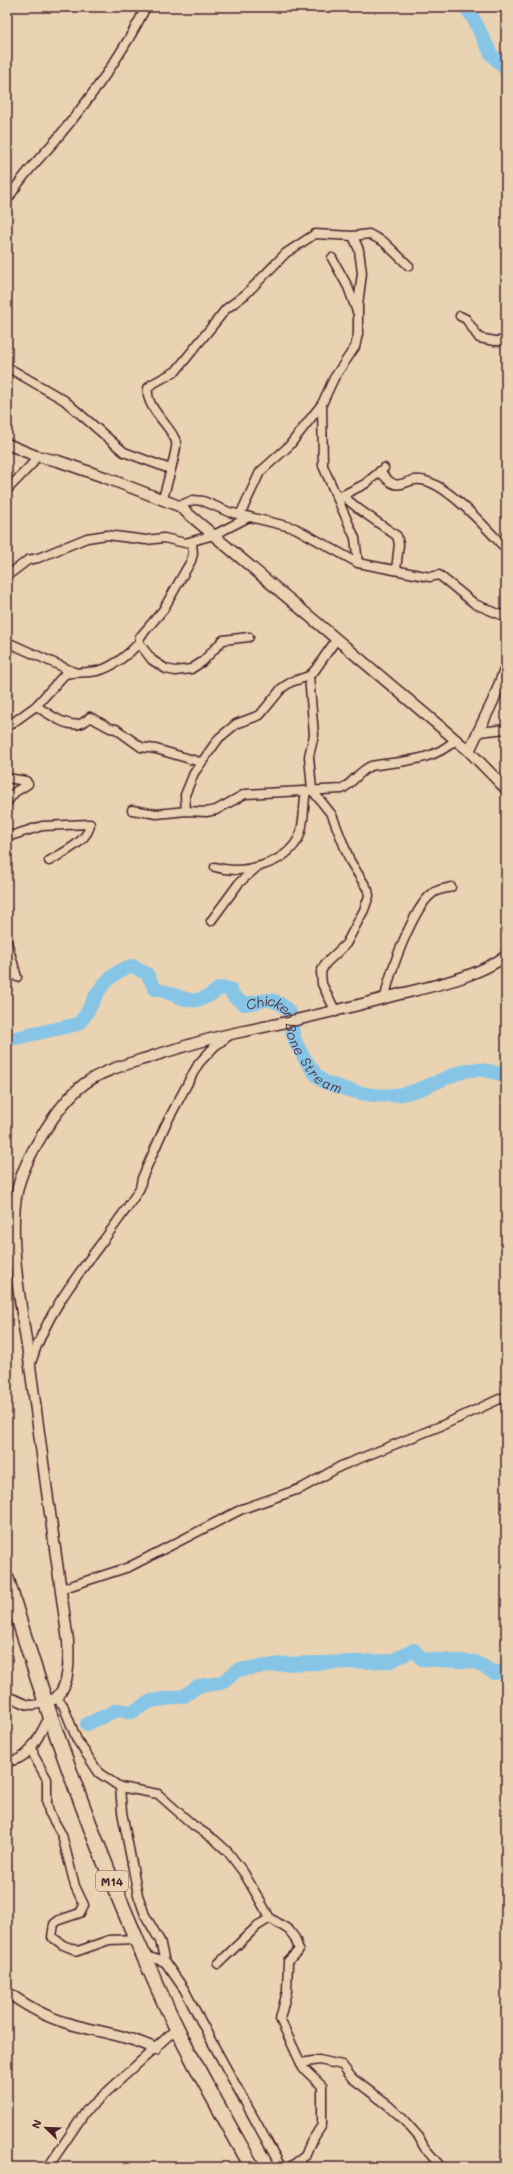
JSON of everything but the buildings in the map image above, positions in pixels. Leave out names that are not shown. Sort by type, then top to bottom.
[{"type":"highway","name":"M14","points":[[7,1580],[50,1700],[50,1716],[96,1842],[136,1939],[177,2028],[252,2167]]},
{"type":"street","points":[[7,201],[35,161],[71,120],[119,57],[146,7]]},
{"type":"street","points":[[163,499],[177,446],[176,441],[150,400],[148,391],[150,386],[176,371],[226,309],[246,294],[286,253],[315,234],[353,236],[373,235],[391,248],[409,266]]},
{"type":"street","points":[[240,515],[260,472],[289,446],[322,404],[334,378],[355,347],[358,334],[362,273],[359,250],[353,236]]},
{"type":"street","points":[[332,258],[348,288],[358,316]]},
{"type":"street","points":[[460,316],[466,319],[479,338],[495,341],[506,341]]},
{"type":"street","points":[[7,367],[64,400],[124,452],[170,470]]},
{"type":"street","points":[[322,404],[323,466],[340,497],[355,538],[358,563]]},
{"type":"street","points":[[7,444],[36,456],[58,461],[179,506],[310,615],[336,640],[469,751],[506,789]]},
{"type":"street","points":[[7,490],[32,464],[36,456]]},
{"type":"street","points":[[340,497],[365,484],[382,470],[395,485],[401,486],[410,481],[426,481],[436,486],[465,508],[506,549]]},
{"type":"street","points":[[340,497],[397,536],[399,544],[396,570]]},
{"type":"street","points":[[179,506],[193,500],[203,501],[240,515],[295,528],[358,563],[430,577],[439,575],[475,604],[506,617]]},
{"type":"street","points":[[7,576],[28,560],[97,536],[146,540],[164,538],[185,543],[214,535],[249,517]]},
{"type":"street","points":[[7,727],[36,706],[61,676],[65,674],[106,668],[126,655],[139,643],[140,637],[163,610],[191,561],[193,554],[192,542]]},
{"type":"street","points":[[139,643],[146,655],[158,665],[175,671],[191,669],[202,662],[223,640],[249,637]]},
{"type":"street","points":[[186,811],[185,796],[200,762],[226,731],[236,724],[260,715],[282,688],[291,682],[309,676],[315,670],[336,640]]},
{"type":"street","points":[[7,642],[75,673]]},
{"type":"street","points":[[469,751],[479,732],[506,667]]},
{"type":"street","points":[[215,867],[235,871],[262,864],[280,856],[294,845],[299,838],[303,824],[303,811],[309,791],[309,756],[314,735],[309,676]]},
{"type":"street","points":[[36,706],[54,717],[74,724],[81,724],[90,718],[94,719],[110,728],[116,729],[141,747],[156,749],[200,762]]},
{"type":"street","points":[[479,732],[506,729]]},
{"type":"street","points":[[132,810],[157,814],[213,810],[245,794],[342,789],[348,786],[362,769],[371,766],[426,757],[443,750],[455,740]]},
{"type":"street","points":[[7,778],[28,782],[15,792],[7,802]]},
{"type":"street","points":[[309,791],[332,815],[350,862],[368,890],[369,896],[364,910],[346,944],[325,964],[321,972],[322,984],[329,1001],[336,1012]]},
{"type":"street","points":[[7,837],[42,826],[90,824],[88,832],[82,839],[49,861]]},
{"type":"street","points":[[211,921],[239,883],[262,864]]},
{"type":"street","points":[[385,998],[391,971],[409,929],[427,898],[434,892],[451,887]]},
{"type":"street","points":[[7,942],[17,977]]},
{"type":"street","points":[[7,1697],[28,1706],[35,1706],[50,1700],[62,1689],[69,1660],[61,1590],[16,1258],[15,1208],[21,1177],[41,1139],[64,1103],[73,1093],[95,1077],[109,1070],[184,1046],[231,1034],[336,1012],[471,975],[506,956]]},
{"type":"street","points":[[30,1366],[41,1333],[56,1306],[140,1188],[142,1178],[165,1126],[199,1063],[215,1046],[231,1034]]},
{"type":"street","points":[[61,1590],[130,1567],[242,1509],[302,1488],[341,1466],[443,1425],[506,1396]]},
{"type":"street","points":[[50,1700],[63,1705],[77,1740],[94,1767],[104,1778],[120,1786],[158,1794],[193,1825],[215,1840],[228,1852],[244,1873],[270,1918],[289,1930],[295,1938],[299,1950],[288,1961],[287,1991],[280,2019],[303,2068],[322,2086],[323,2118],[320,2130],[310,2144],[305,2156],[290,2167]]},
{"type":"street","points":[[7,1761],[13,1762],[22,1758],[29,1752],[50,1716]]},
{"type":"street","points":[[32,1746],[34,1756],[47,1778],[47,1803],[49,1812],[62,1835],[73,1880],[84,1905],[80,1912],[59,1920],[54,1924],[52,1937],[63,1945],[78,1951],[109,1940],[136,1939]]},
{"type":"street","points":[[120,1786],[122,1812],[138,1895],[145,1915],[160,1941],[165,1962],[184,1989],[281,2167]]},
{"type":"street","points":[[218,1964],[257,1926],[270,1918]]},
{"type":"street","points":[[146,1960],[148,1957],[165,1962]]},
{"type":"street","points":[[7,1992],[35,2009],[66,2023],[121,2036],[156,2049]]},
{"type":"street","points":[[48,2167],[86,2111],[156,2049],[177,2028]]},
{"type":"street","points":[[301,2063],[319,2060],[342,2065],[352,2078],[389,2106],[402,2118],[419,2137],[424,2147],[441,2167]]},
{"type":"waterway","points":[[465,7],[472,16],[491,54],[506,70]]},
{"type":"waterway","name":"Chicken Bone Stream","points":[[7,1040],[78,1024],[85,1016],[95,996],[104,984],[118,972],[133,966],[147,974],[155,989],[188,1000],[201,999],[220,988],[230,989],[233,996],[244,1004],[268,1000],[279,1003],[287,1009],[290,1014],[295,1040],[306,1061],[316,1075],[325,1082],[348,1090],[371,1095],[394,1095],[417,1090],[460,1072],[469,1070],[480,1070],[506,1076]]},
{"type":"waterway","points":[[87,1724],[117,1710],[132,1712],[151,1701],[184,1696],[198,1686],[221,1683],[238,1670],[281,1664],[391,1661],[414,1650],[422,1659],[475,1662],[495,1673],[506,1670]]}]
